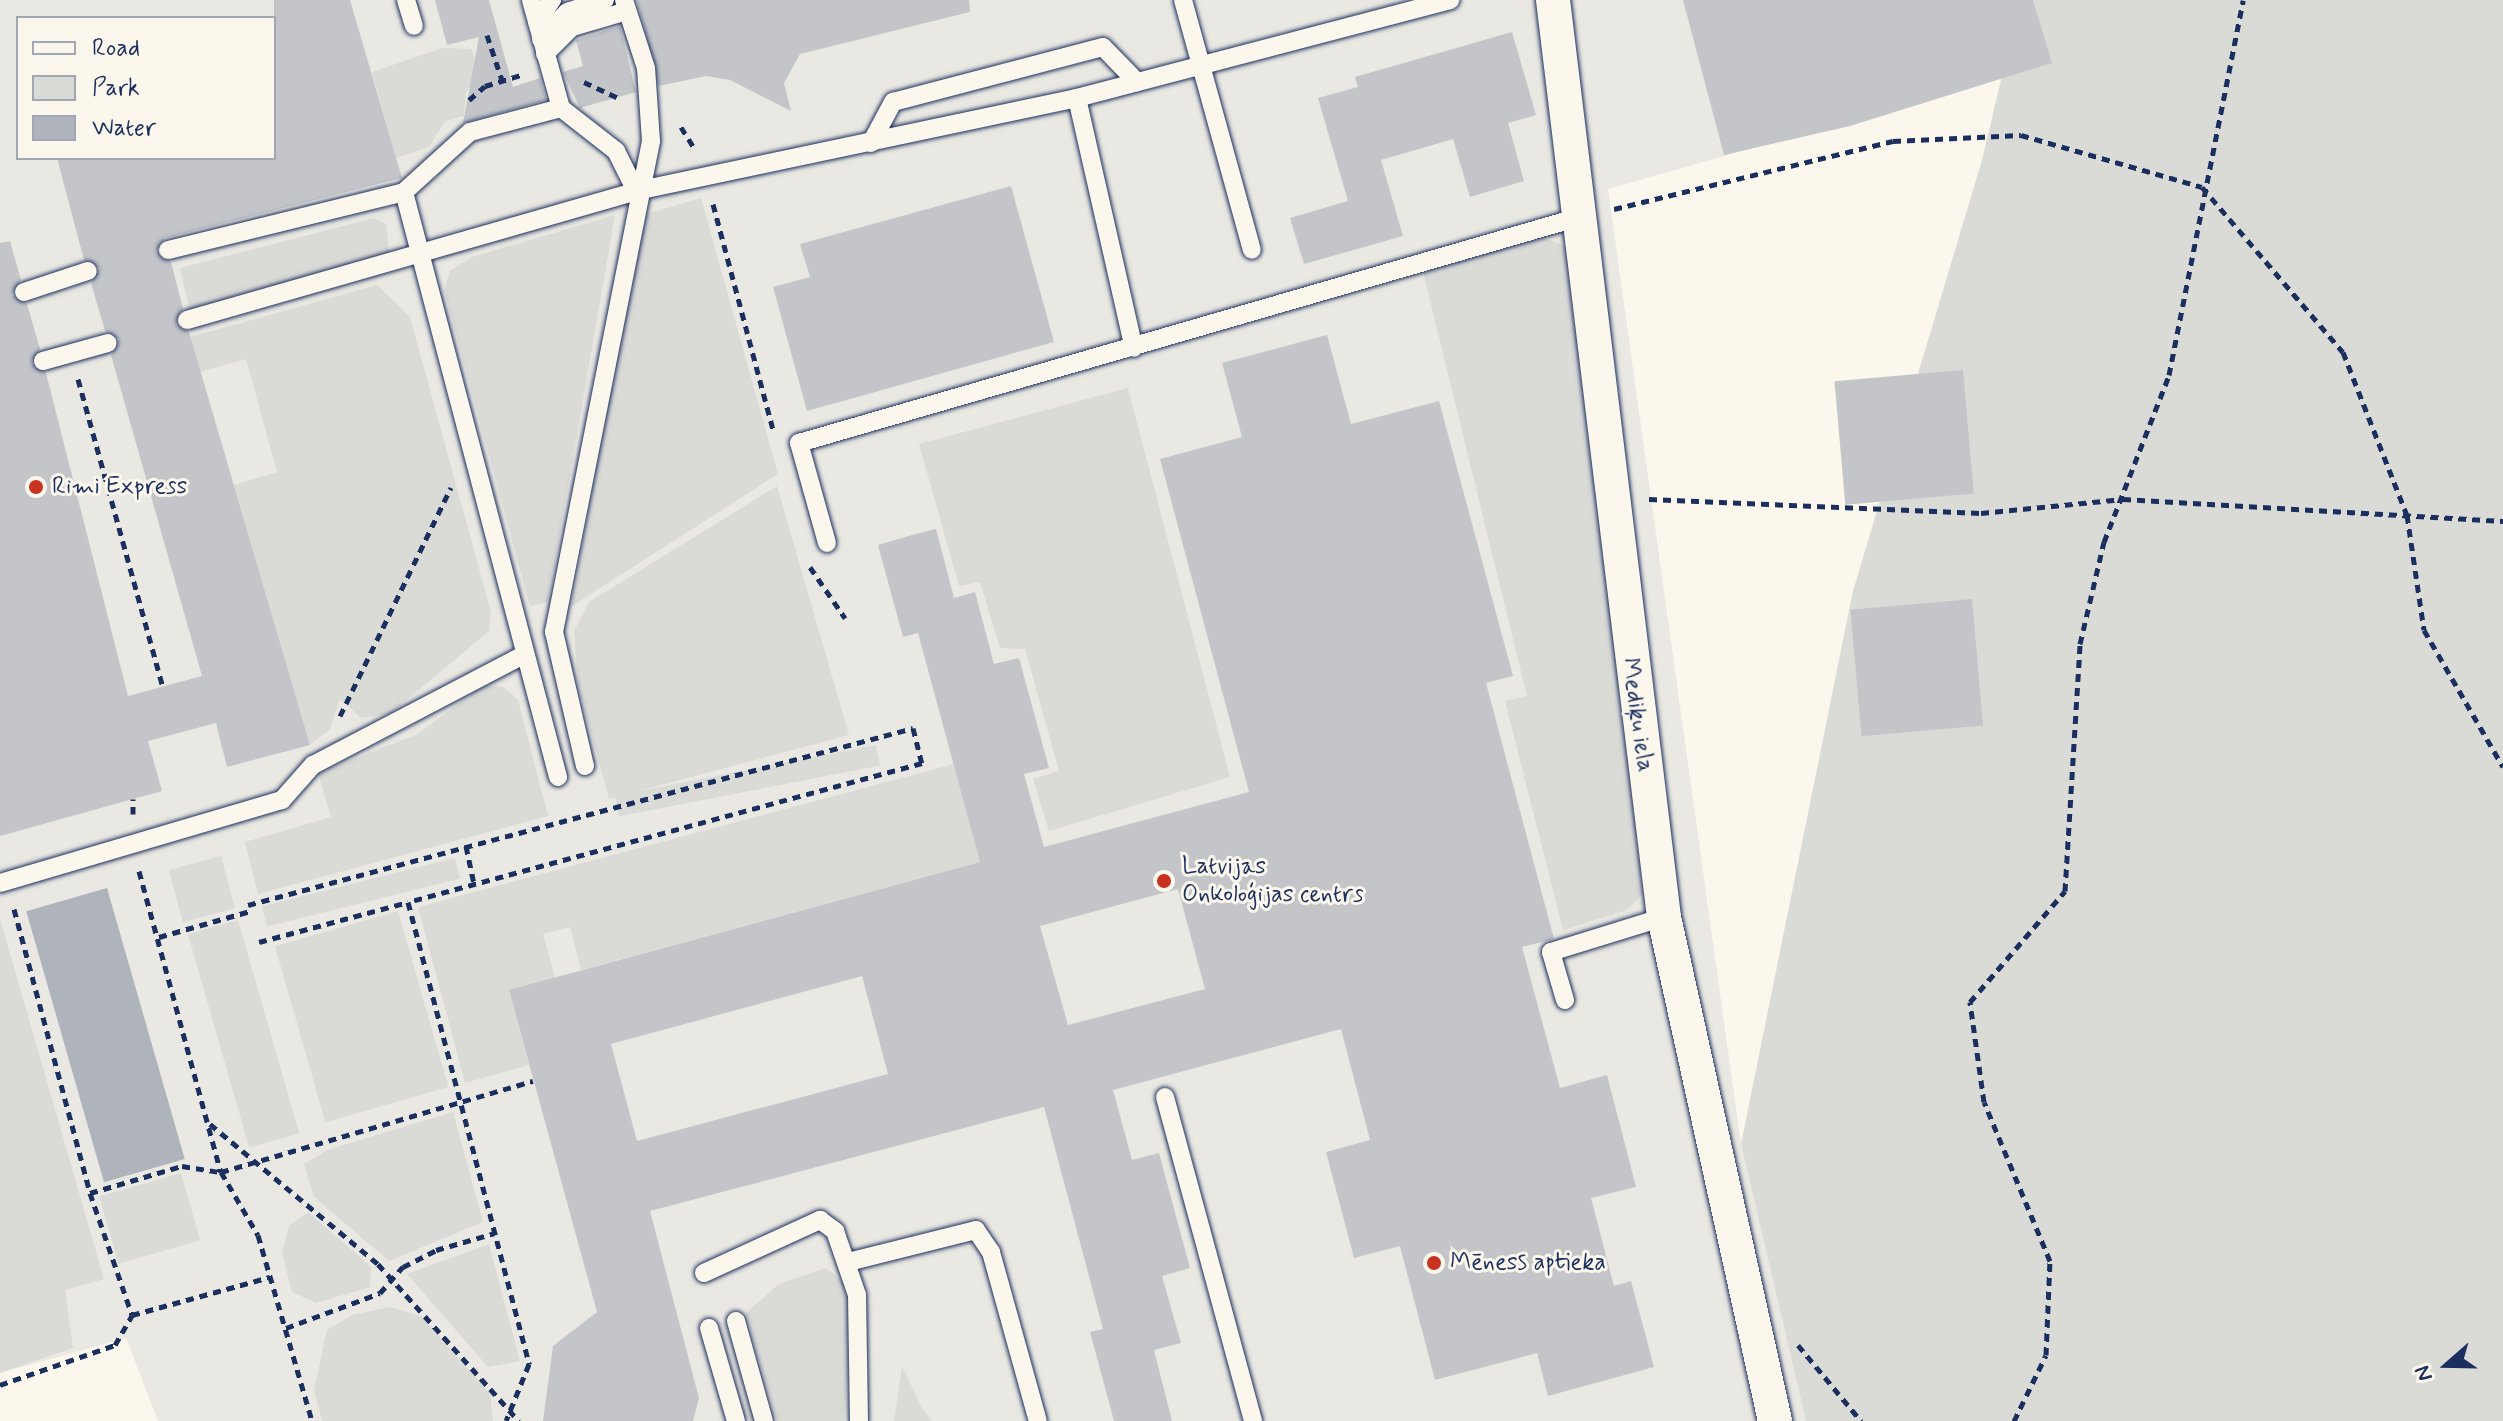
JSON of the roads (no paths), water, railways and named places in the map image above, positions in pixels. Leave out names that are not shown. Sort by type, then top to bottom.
[{"type":"street","name":"Mediķu iela","points":[[1553,0],[1583,216],[1608,497],[1664,917],[1775,1421]]},
{"type":"lane","points":[[406,0],[414,26]]},
{"type":"lane","points":[[537,20],[552,0]]},
{"type":"lane","points":[[537,20],[605,0]]},
{"type":"lane","points":[[1183,0],[1252,250]]},
{"type":"lane","points":[[187,320],[418,259],[636,191],[1077,98],[1450,0]]},
{"type":"lane","points":[[537,20],[572,27],[625,6],[652,105],[554,632],[585,766]]},
{"type":"lane","points":[[537,20],[561,108],[616,151],[636,191]]},
{"type":"lane","points":[[871,143],[893,102],[1103,47],[1137,82]]},
{"type":"lane","points":[[1077,98],[1134,348]]},
{"type":"lane","points":[[168,250],[404,192],[470,132],[561,108]]},
{"type":"lane","points":[[404,192],[418,259],[558,777]]},
{"type":"lane","points":[[827,543],[799,443],[1583,216]]},
{"type":"lane","points":[[24,292],[88,271]]},
{"type":"lane","points":[[43,361],[108,343]]},
{"type":"lane","points":[[3,882],[282,800],[313,765],[525,654]]},
{"type":"lane","points":[[1565,1000],[1551,952],[1664,917]]},
{"type":"lane","points":[[1165,1097],[1253,1421]]},
{"type":"lane","points":[[704,1273],[820,1220],[835,1231],[848,1262],[862,1350],[859,1421]]},
{"type":"lane","points":[[848,1262],[976,1230],[991,1252],[1038,1421]]},
{"type":"lane","points":[[736,1321],[764,1421]]},
{"type":"lane","points":[[709,1328],[736,1421]]},
{"type":"water","points":[[107,888],[185,1159],[104,1182],[26,911]]},
{"type":"place","name":"Rimi Express","points":[[36,487]]},
{"type":"place","name":"Latvijas Onkoloģijas centrs","points":[[1164,881]]},
{"type":"place","name":"Mēness aptieka","points":[[1434,1263]]}]
